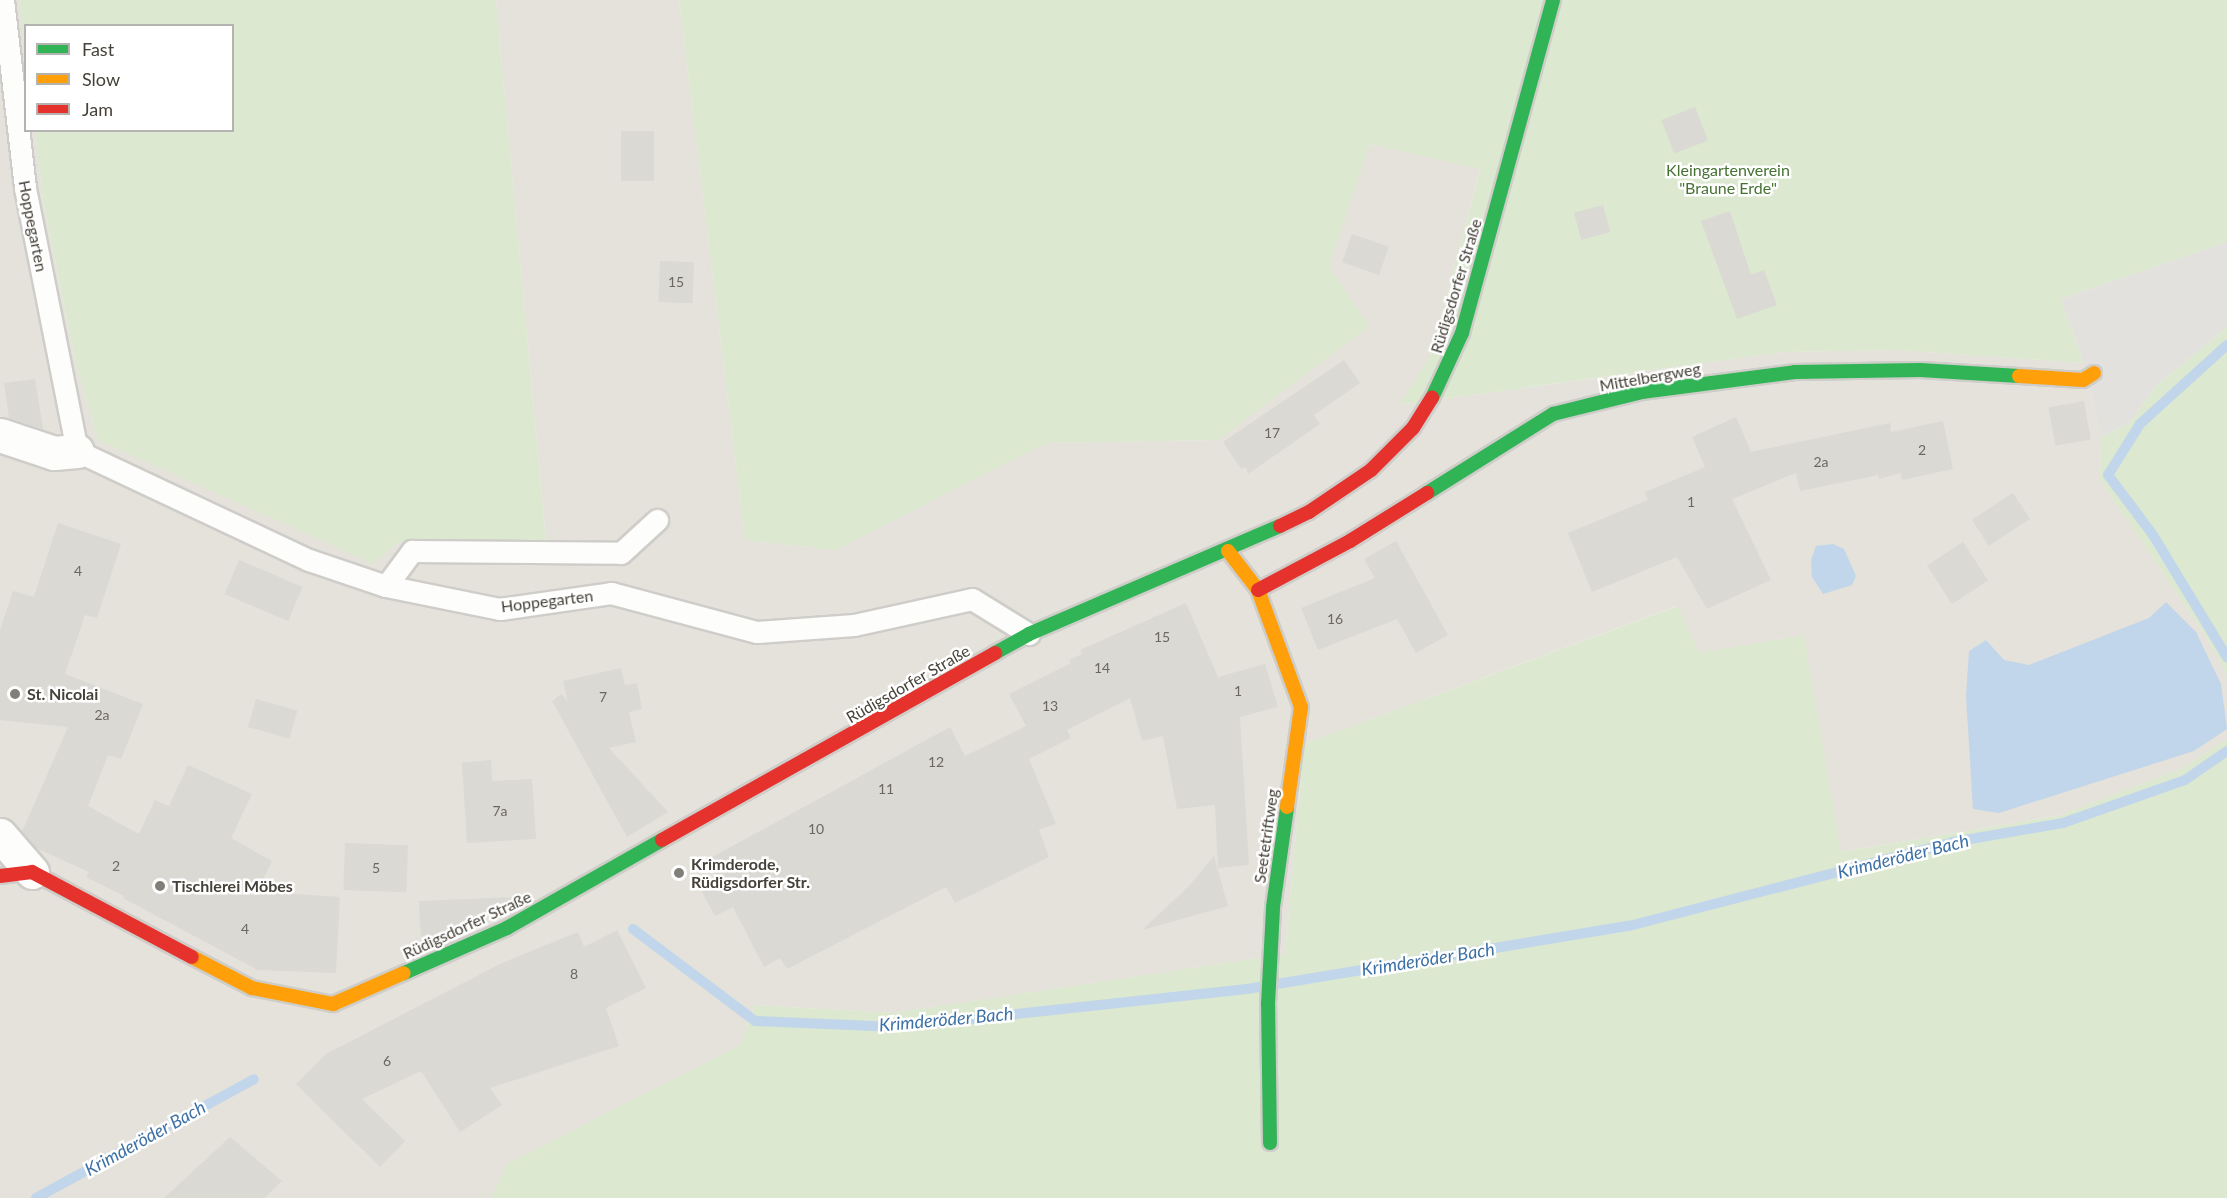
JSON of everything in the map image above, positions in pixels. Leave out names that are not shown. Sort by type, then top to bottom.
[{"type":"street","name":"Rüdigsdorfer Straße","points":[[32,872],[252,988],[333,1004],[507,928],[1029,634],[1228,551],[1309,512],[1371,470],[1413,428],[1442,384],[1462,333],[1553,0]]},
{"type":"street","name":"Mittelbergweg","points":[[1258,590],[1350,541],[1553,414],[1642,392],[1794,372],[1920,370],[2083,380],[2094,373]]},
{"type":"street","name":"Hoppegarten","points":[[0,435],[54,453],[77,451]]},
{"type":"street","name":"Seetetriftweg","points":[[1228,551],[1258,590],[1301,707],[1273,907],[1268,1004],[1270,1143]]},
{"type":"street","points":[[0,835],[32,872]]},
{"type":"street","points":[[0,876],[32,872]]},
{"type":"lane","name":"Hoppegarten","points":[[3,0],[25,188],[77,451],[309,560],[386,586],[500,609],[611,593],[757,632],[854,625],[972,599],[1029,634]]},
{"type":"lane","points":[[386,586],[412,551],[621,553],[657,520]]},
{"type":"shaded area","points":[[0,0],[19,0],[24,40],[24,132],[35,132],[43,200],[75,360],[98,440],[397,542],[546,540],[496,0],[679,0],[745,540],[835,550],[1046,443],[1219,440],[1329,266],[1369,144],[1480,168],[1432,353],[1400,405],[1784,352],[1898,350],[2084,363],[2101,437],[2100,480],[2207,638],[2227,675],[2227,739],[2183,768],[2061,815],[1840,852],[1804,635],[1699,653],[1677,606],[1304,744],[1285,954],[894,1013],[755,1005],[740,1045],[507,1164],[490,1198],[0,1198]]},
{"type":"shaded area","points":[[2227,242],[2227,327],[2155,387],[2129,423],[2101,437],[2084,363],[2061,299]]},
{"type":"green space","points":[[19,0],[496,0],[546,541],[397,542],[374,564],[98,440],[75,360],[43,200],[35,132],[234,132],[234,24],[24,24],[24,47]]},
{"type":"green space","name":"Kleingartenverein \"Braune Erde\"","points":[[679,0],[2227,0],[2227,242],[2061,299],[2084,363],[1898,350],[1784,352],[1399,405],[1432,353],[1480,169],[1370,144],[1329,266],[1369,326],[1218,440],[1046,443],[835,550],[745,540]]},
{"type":"green space","points":[[2227,327],[2227,675],[2207,638],[2100,480],[2101,437],[2129,423],[2155,387]]},
{"type":"green space","points":[[1678,606],[1699,653],[1804,635],[1841,852],[2061,815],[2183,768],[2227,739],[2227,1198],[490,1198],[507,1164],[740,1045],[755,1005],[894,1013],[1285,954],[1304,744]]},
{"type":"water","points":[[1833,544],[1844,549],[1856,576],[1852,585],[1823,594],[1812,577],[1811,560],[1816,546]]},
{"type":"water","points":[[2166,602],[2196,632],[2221,684],[2227,729],[2194,751],[1999,813],[1973,809],[1966,696],[1969,651],[1986,640],[2004,660],[2029,665],[2149,618]]},
{"type":"building","points":[[1695,107],[1708,141],[1674,154],[1661,120]]},
{"type":"building","points":[[621,131],[654,131],[654,181],[621,181]]},
{"type":"building","points":[[1603,205],[1610,232],[1581,240],[1574,213]]},
{"type":"building","points":[[1730,211],[1751,275],[1764,270],[1777,305],[1737,319],[1701,221]]},
{"type":"building","points":[[1352,234],[1389,247],[1379,275],[1342,262]]},
{"type":"building","points":[[660,261],[694,262],[693,303],[659,302]]},
{"type":"building","points":[[1344,360],[1360,383],[1314,415],[1320,424],[1248,474],[1246,467],[1241,469],[1223,442]]},
{"type":"building","points":[[35,379],[43,429],[9,418],[4,383]]},
{"type":"building","points":[[2084,401],[2091,439],[2055,446],[2049,407]]},
{"type":"building","points":[[1736,417],[1751,452],[1890,423],[1891,432],[1943,421],[1953,469],[1902,480],[1901,473],[1879,479],[1878,475],[1800,491],[1796,473],[1732,499],[1771,580],[1707,609],[1677,557],[1592,592],[1568,533],[1648,500],[1645,492],[1705,467],[1692,437]]},
{"type":"building","points":[[2013,493],[2030,519],[1989,546],[1972,520]]},
{"type":"building","points":[[58,523],[121,544],[97,618],[85,615],[65,674],[143,704],[121,759],[108,755],[88,806],[139,834],[155,800],[169,806],[188,765],[252,794],[231,838],[272,861],[257,891],[340,897],[336,973],[258,970],[86,877],[89,872],[36,848],[22,832],[68,727],[0,720],[0,630],[13,591],[34,597]]},
{"type":"building","points":[[1396,541],[1448,635],[1416,653],[1397,619],[1318,650],[1301,608],[1375,578],[1364,559]]},
{"type":"building","points":[[1963,542],[1988,581],[1952,604],[1927,565]]},
{"type":"building","points":[[239,560],[303,587],[288,621],[225,594]]},
{"type":"building","points":[[1186,603],[1218,677],[1265,664],[1278,707],[1240,717],[1249,865],[1218,868],[1215,805],[1177,809],[1163,736],[1142,741],[1130,698],[1067,730],[1071,738],[1029,759],[1056,824],[1039,830],[1049,857],[955,903],[946,887],[787,969],[780,958],[764,967],[733,907],[715,916],[698,885],[715,875],[707,860],[950,727],[965,756],[1026,726],[1009,694],[1071,663],[1069,660],[1082,654],[1080,650]]},
{"type":"building","points":[[621,668],[625,685],[637,683],[642,709],[629,712],[636,742],[609,748],[668,812],[627,837],[552,701],[561,694],[568,702],[563,681]]},
{"type":"building","points":[[256,699],[297,711],[289,739],[248,727]]},
{"type":"building","points":[[491,760],[492,781],[532,779],[536,839],[467,843],[462,763]]},
{"type":"building","points":[[345,843],[408,845],[406,892],[343,890]]},
{"type":"building","points":[[1214,856],[1228,906],[1142,930],[1188,887]]},
{"type":"building","points":[[515,897],[516,900],[421,941],[419,901]]},
{"type":"building","points":[[617,930],[646,988],[606,1008],[619,1046],[490,1088],[502,1105],[460,1132],[421,1071],[362,1099],[405,1141],[380,1167],[296,1084],[326,1054],[502,963],[578,932],[584,947]]},
{"type":"building","points":[[230,1137],[282,1181],[264,1198],[164,1198]]},
{"type":"waterway","name":"Krimderöder Bach","points":[[2227,345],[2140,424],[2108,475],[2153,535],[2227,657]]},
{"type":"waterway","name":"Krimderöder Bach","points":[[633,929],[755,1021],[897,1027],[1247,989],[1629,926],[1953,842],[2063,823],[2185,780],[2227,751]]},
{"type":"waterway","name":"Krimderöder Bach","points":[[36,1198],[254,1079]]},
{"type":"traffic: fast","points":[[1432,398],[1462,333],[1553,0]]},
{"type":"traffic: fast","points":[[1427,493],[1553,414],[1642,392],[1795,372],[1920,370],[2019,376]]},
{"type":"traffic: fast","points":[[995,653],[1029,634],[1280,526]]},
{"type":"traffic: fast","points":[[1270,1143],[1268,1004],[1273,907],[1287,807]]},
{"type":"traffic: fast","points":[[404,973],[507,928],[662,840]]},
{"type":"traffic: slow","points":[[2019,376],[2083,380],[2094,373]]},
{"type":"traffic: slow","points":[[1228,551],[1258,590],[1301,707],[1287,807]]},
{"type":"traffic: slow","points":[[192,957],[252,988],[333,1004],[404,973]]},
{"type":"traffic: jam","points":[[1280,526],[1309,512],[1371,470],[1413,428],[1432,398]]},
{"type":"traffic: jam","points":[[1258,590],[1350,541],[1427,493]]},
{"type":"traffic: jam","points":[[662,840],[995,653]]},
{"type":"traffic: jam","points":[[0,876],[32,872],[192,957]]},
{"type":"place","name":"St. Nicolai","points":[[15,694]]},
{"type":"place","name":"Krimderode, Rüdigsdorfer Str.","points":[[679,873]]},
{"type":"place","name":"Tischlerei Möbes","points":[[160,886]]}]
